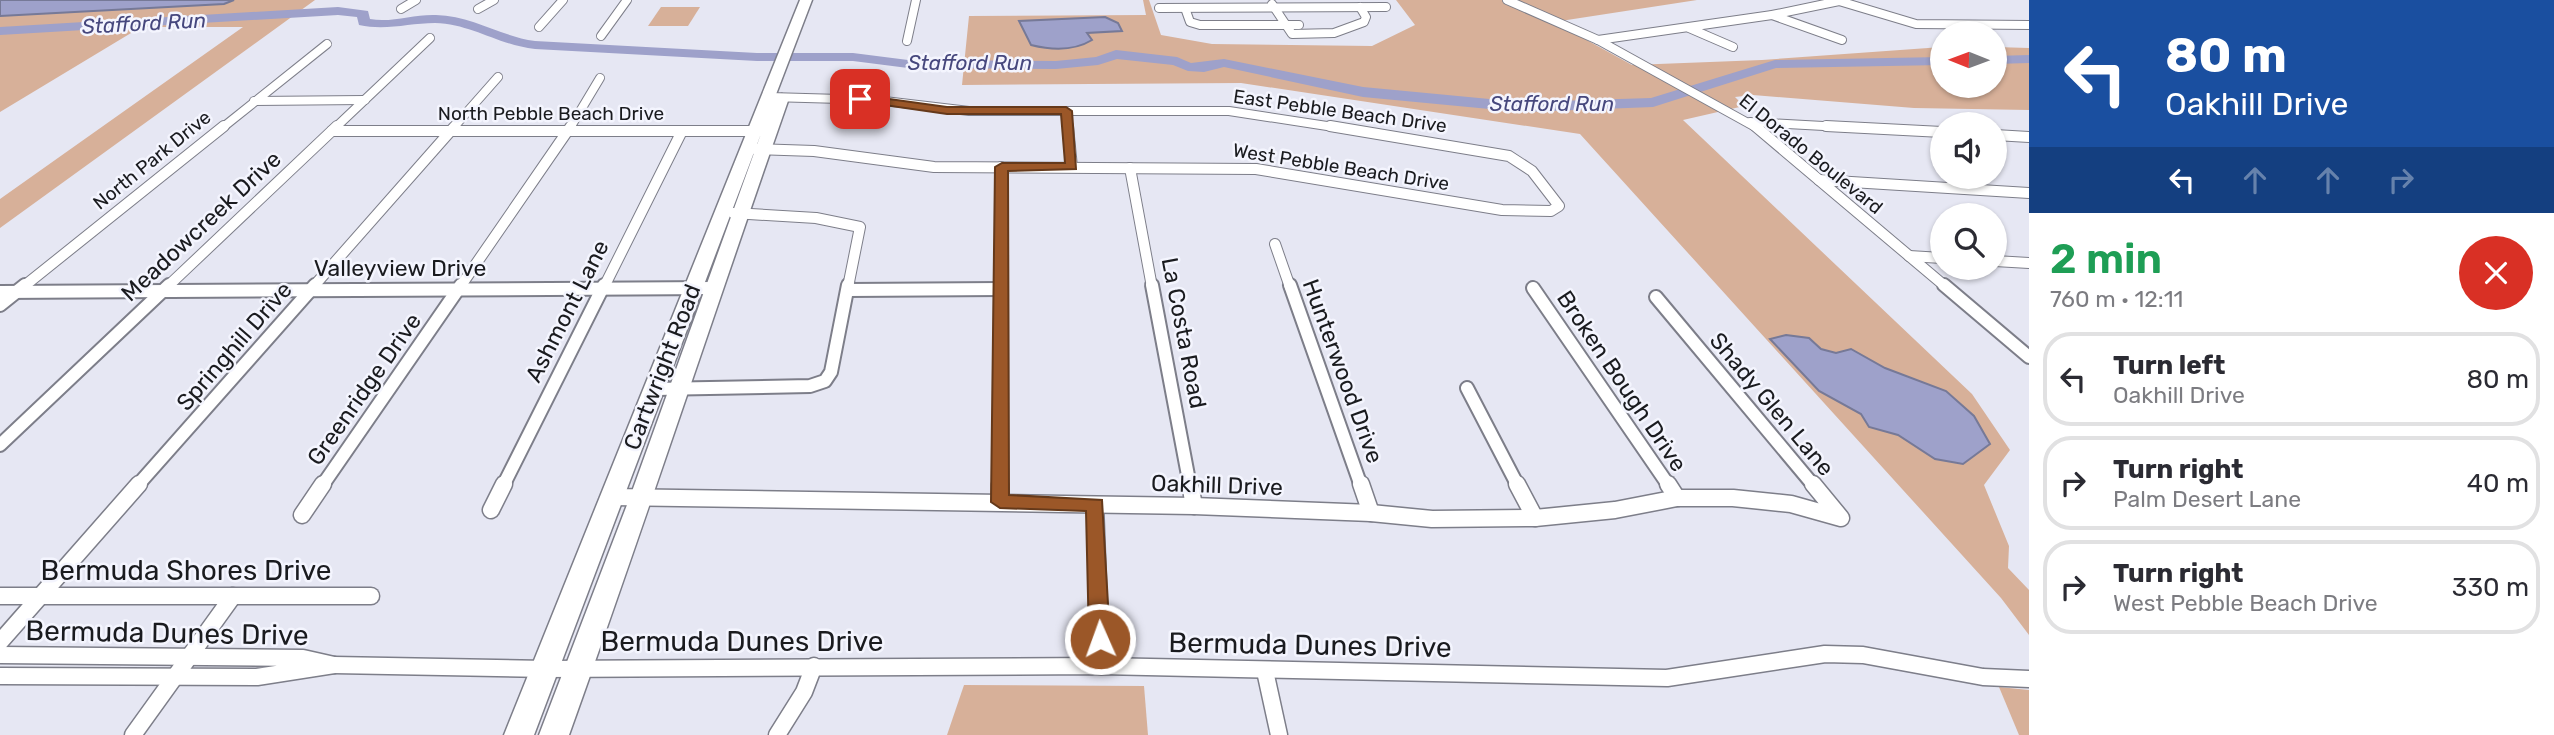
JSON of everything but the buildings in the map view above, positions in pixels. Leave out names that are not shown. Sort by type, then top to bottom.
[{"type":"main road","name":"Cartwright Road","points":[[796,42],[806,0]]},
{"type":"main road","name":"Cartwright Road","points":[[554,735],[642,497],[666,388],[693,288],[722,213],[776,97],[796,42],[816,0]]},
{"type":"main road","name":"Cartwright Road","points":[[519,735],[612,497],[715,288],[743,213],[754,143],[771,130],[776,97]]},
{"type":"street","points":[[401,9],[416,0]]},
{"type":"street","points":[[478,9],[494,0]]},
{"type":"street","points":[[538,27],[563,0]]},
{"type":"street","points":[[601,36],[627,0]]},
{"type":"street","points":[[907,41],[916,0]]},
{"type":"street","name":"El Dorado Boulevard","points":[[1507,0],[1598,40],[1750,122],[2029,357]]},
{"type":"street","points":[[1598,40],[1772,15],[1841,1],[1916,24],[2029,25]]},
{"type":"street","points":[[1272,4],[1289,33],[1304,34],[1334,33],[1364,22],[1366,17],[1360,7]]},
{"type":"street","points":[[1158,8],[1272,4],[1386,7]]},
{"type":"street","points":[[1285,4],[1304,34]]},
{"type":"street","points":[[1185,8],[1190,22],[1200,25],[1299,25]]},
{"type":"street","points":[[1772,15],[1842,40]]},
{"type":"street","points":[[1689,28],[1732,47]]},
{"type":"street","name":"Meadowcreek Drive","points":[[0,445],[430,38]]},
{"type":"street","name":"North Park Drive","points":[[0,304],[327,44]]},
{"type":"street","name":"Springhill Drive","points":[[0,642],[498,77]]},
{"type":"street","name":"Greenridge Drive","points":[[302,515],[568,131],[600,78]]},
{"type":"street","name":"East Pebble Beach Drive","points":[[776,97],[876,100],[947,110],[1229,111],[1264,115],[1495,152],[1526,165],[1558,202],[1558,209],[1553,210]]},
{"type":"street","points":[[254,101],[365,100]]},
{"type":"street","points":[[1066,111],[1072,167]]},
{"type":"street","points":[[1750,122],[1930,131]]},
{"type":"street","name":"North Pebble Beach Drive","points":[[332,131],[682,131],[754,143]]},
{"type":"street","name":"Ashmont Lane","points":[[491,510],[682,131]]},
{"type":"street","points":[[2007,136],[2029,137]]},
{"type":"street","name":"West Pebble Beach Drive","points":[[754,143],[934,167],[1256,169],[1502,210],[1553,210]]},
{"type":"street","points":[[1000,502],[1002,167]]},
{"type":"street","name":"La Costa Road","points":[[1130,168],[1194,506]]},
{"type":"street","points":[[1818,180],[2029,193]]},
{"type":"street","points":[[666,388],[810,386],[825,381],[831,372],[860,227],[816,218],[722,213]]},
{"type":"street","name":"Hunterwood Drive","points":[[1275,244],[1371,513]]},
{"type":"street","points":[[1909,256],[1930,257]]},
{"type":"street","points":[[2007,262],[2029,263]]},
{"type":"street","name":"Valleyview Drive","points":[[0,292],[312,288],[715,288]]},
{"type":"street","name":"Broken Bough Drive","points":[[1532,288],[1677,498]]},
{"type":"street","points":[[848,290],[1001,289]]},
{"type":"street","name":"Shady Glen Lane","points":[[1656,298],[1841,518],[1817,511]]},
{"type":"street","points":[[2012,342],[2029,343]]},
{"type":"street","points":[[1467,388],[1535,518]]},
{"type":"street","name":"Oakhill Drive","points":[[612,497],[1194,506],[1371,513],[1432,519],[1535,518],[1615,510],[1677,498],[1733,498],[1791,504],[1817,511]]},
{"type":"street","points":[[1095,505],[1101,666]]},
{"type":"street","name":"Bermuda Shores Drive","points":[[0,596],[372,596]]},
{"type":"street","points":[[132,735],[233,596]]},
{"type":"street","name":"Bermuda Dunes Drive","points":[[0,676],[257,677],[334,665],[546,668],[1101,666],[1667,678],[1825,654],[1863,655],[1983,677],[2029,679]]},
{"type":"street","name":"Bermuda Dunes Drive","points":[[0,655],[303,658],[334,665]]},
{"type":"street","points":[[777,735],[804,692],[814,666]]},
{"type":"street","points":[[1265,671],[1279,735]]},
{"type":"shaded area","points":[[0,0],[315,0],[0,228],[0,199],[243,27],[141,27],[0,112]]},
{"type":"shaded area","points":[[1143,0],[1149,0],[1161,35],[1212,44],[1372,46],[1415,25],[1396,0],[1697,0],[1554,22],[1632,65],[1762,60],[1930,48],[1930,98],[2007,98],[2007,47],[2029,48],[2029,110],[1914,108],[1753,95],[1735,97],[1744,106],[1683,120],[1972,394],[2010,450],[1984,485],[2009,546],[2008,568],[2029,590],[2029,635],[2001,598],[1580,134],[1241,83],[962,85],[969,16],[1146,15]]},
{"type":"shaded area","points":[[661,7],[700,7],[688,26],[648,26]]},
{"type":"shaded area","points":[[964,685],[1144,686],[1148,735],[947,735]]},
{"type":"shaded area","points":[[1999,687],[2029,690],[2029,735],[2019,735]]},
{"type":"water","points":[[0,0],[234,0],[224,4],[0,16]]},
{"type":"water","points":[[1105,17],[1118,23],[1122,31],[1087,33],[1092,40],[1078,46],[1062,48],[1031,45],[1019,21]]},
{"type":"water","points":[[1786,335],[1809,338],[1821,349],[1836,353],[1851,349],[1885,368],[1946,391],[1974,416],[1990,444],[1963,464],[1935,459],[1898,435],[1869,427],[1861,414],[1819,391],[1770,339]]},
{"type":"waterway","name":"Stafford Run","points":[[0,31],[338,11],[363,14],[364,22],[380,25],[435,19],[473,24],[511,42],[535,45],[757,57],[853,57],[908,64],[1056,65],[1098,61],[1116,54],[1177,61],[1188,67],[1204,68],[1224,63],[1363,92],[1521,107],[1630,105],[1653,102],[1775,64],[1930,61]]},
{"type":"waterway","name":"Stafford Run","points":[[2007,60],[2029,59]]},
{"type":"route","points":[[860,99],[947,110],[1066,111],[1072,167],[1002,167],[1000,502],[1095,505],[1100,639]]}]
